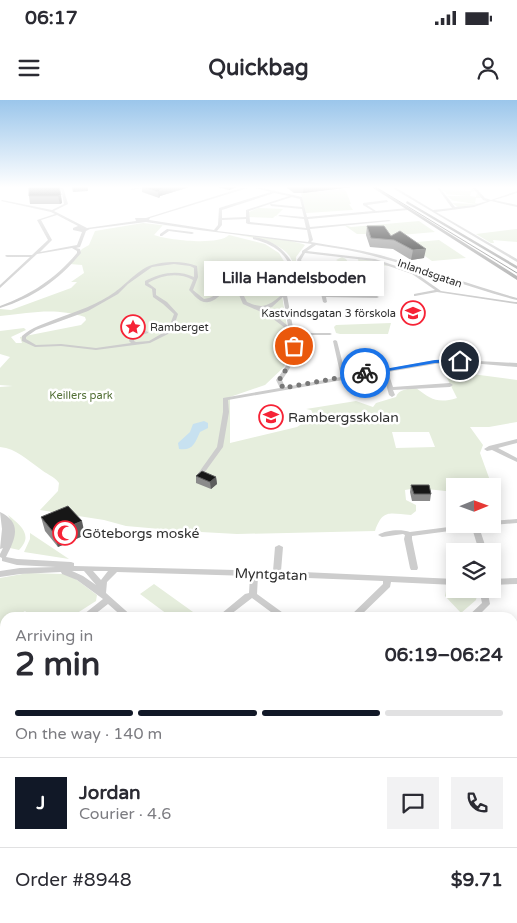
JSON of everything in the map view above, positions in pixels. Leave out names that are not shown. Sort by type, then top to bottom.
[{"type":"main road","points":[[432,224],[517,278]]},
{"type":"main road","points":[[448,224],[517,268]]},
{"type":"street","points":[[0,287],[50,239],[42,224]]},
{"type":"street","points":[[72,224],[84,230],[116,224]]},
{"type":"street","name":"Inlandsgatan","points":[[178,224],[316,244],[387,258],[496,294],[517,297]]},
{"type":"street","points":[[216,230],[219,228],[219,224]]},
{"type":"street","points":[[263,224],[308,228],[353,224]]},
{"type":"street","points":[[307,224],[311,240],[309,243]]},
{"type":"street","points":[[452,224],[517,260]]},
{"type":"street","points":[[77,228],[84,230]]},
{"type":"street","points":[[161,235],[168,230],[191,234],[199,228]]},
{"type":"street","points":[[7,256],[74,248],[80,245],[84,230]]},
{"type":"street","points":[[232,232],[271,243],[292,263],[291,275],[285,288],[285,294],[294,355],[289,367],[278,382],[283,388]]},
{"type":"street","points":[[316,244],[303,252],[298,260],[300,264],[319,276],[325,302]]},
{"type":"street","points":[[0,307],[26,298],[41,290],[79,253],[79,250],[74,248]]},
{"type":"street","points":[[303,252],[375,260],[413,273],[437,291]]},
{"type":"street","points":[[196,279],[185,274],[177,274],[146,282],[146,284],[154,289],[154,296],[165,303],[176,314],[172,329],[166,335],[150,342],[93,349],[62,345],[35,346],[27,343],[24,338],[34,329],[86,310],[117,293],[127,283],[151,266],[168,263],[191,265],[198,269],[196,279],[191,291],[205,300],[215,299],[230,282],[241,282],[242,284],[238,288],[242,300],[248,306],[270,314],[292,332],[330,334]]},
{"type":"street","points":[[291,275],[319,276]]},
{"type":"street","points":[[469,296],[478,288]]},
{"type":"street","name":"Inlandsgatan","points":[[478,288],[517,297]]},
{"type":"street","points":[[416,295],[437,291],[517,304]]},
{"type":"street","points":[[257,309],[270,306],[285,294]]},
{"type":"street","points":[[323,296],[377,297]]},
{"type":"street","points":[[134,343],[131,341],[132,337],[140,332],[146,332]]},
{"type":"street","points":[[335,341],[344,377]]},
{"type":"street","points":[[200,476],[220,448],[226,412],[225,399],[385,369],[452,361],[517,365]]},
{"type":"street","points":[[385,369],[392,392],[450,385]]},
{"type":"street","points":[[517,442],[489,448],[517,460]]},
{"type":"street","points":[[0,547],[4,540],[6,529],[2,515]]},
{"type":"street","points":[[0,573],[6,566],[3,557],[12,538],[9,521],[2,515]]},
{"type":"street","points":[[501,522],[517,521]]},
{"type":"street","points":[[382,535],[404,532],[409,534],[446,529]]},
{"type":"street","points":[[409,534],[408,539],[414,568]]},
{"type":"street","points":[[277,574],[279,547]]},
{"type":"street","name":"Myntgatan","points":[[3,557],[17,562],[67,564],[86,568]]},
{"type":"street","points":[[86,568],[104,593],[124,612]]},
{"type":"street","name":"Myntgatan","points":[[0,573],[86,568],[446,582]]},
{"type":"street","points":[[88,612],[104,593],[107,576],[115,569]]},
{"type":"street","points":[[52,570],[72,573],[104,593]]},
{"type":"street","points":[[253,596],[254,573]]},
{"type":"street","points":[[358,612],[387,585],[387,579]]},
{"type":"street","points":[[501,581],[517,581]]},
{"type":"street","points":[[228,612],[248,596],[253,596],[277,612]]},
{"type":"street","points":[[477,612],[486,604],[485,598]]},
{"type":"green space","name":"Keillers park","points":[[135,224],[157,224],[163,225],[154,235],[170,239],[204,241],[215,240],[229,235],[265,244],[279,253],[285,263],[288,264],[288,272],[281,289],[290,345],[288,359],[284,367],[265,385],[230,397],[230,443],[297,427],[314,416],[311,410],[306,409],[356,401],[373,407],[376,403],[396,397],[401,391],[407,389],[416,388],[435,399],[450,400],[457,398],[446,376],[472,374],[517,380],[517,422],[489,427],[470,427],[483,445],[480,453],[489,478],[446,478],[446,491],[417,488],[405,490],[406,500],[416,505],[416,511],[411,515],[388,514],[381,519],[375,531],[237,534],[183,531],[126,526],[104,520],[40,510],[58,491],[59,483],[21,455],[0,447],[0,387],[13,386],[0,385],[0,368],[10,357],[0,354],[0,331],[24,328],[26,330],[11,337],[16,343],[22,343],[20,337],[81,325],[86,320],[85,317],[74,314],[53,311],[0,316],[0,309],[11,310],[71,288],[77,282],[71,282],[84,273],[82,265],[70,264],[82,249],[89,245],[95,231]],"holes":[[[392,432],[429,432],[435,447],[396,448]]]},
{"type":"green space","points":[[380,224],[424,224],[435,232],[389,236],[385,234],[357,234],[344,225],[351,227]]},
{"type":"green space","points":[[517,229],[517,242],[493,240],[494,243],[491,243],[476,234]]},
{"type":"green space","points":[[234,234],[287,240],[305,245],[296,257],[296,263],[314,275],[293,273],[293,263],[289,255],[273,244]]},
{"type":"green space","points":[[439,240],[466,258],[432,261],[406,243]]},
{"type":"green space","points":[[342,257],[349,264],[359,264],[358,259],[354,258],[374,261],[389,266],[375,265],[376,267],[373,267],[374,272],[361,266],[336,262],[338,261],[336,260]]},
{"type":"green space","points":[[391,323],[388,334],[340,334],[336,333],[334,327],[336,325]]},
{"type":"green space","points":[[8,515],[24,531],[25,540],[19,550],[10,548],[14,526]]},
{"type":"green space","points":[[30,533],[69,559],[24,552],[30,539]]},
{"type":"green space","points":[[28,573],[63,574],[73,577],[97,595],[96,601],[79,612],[0,612],[0,578]]},
{"type":"green space","points":[[154,584],[193,612],[164,612],[140,594]]},
{"type":"green space","points":[[447,598],[476,598],[462,612]]},
{"type":"water","points":[[204,421],[208,423],[208,428],[200,432],[193,445],[187,449],[179,449],[178,443],[190,432],[193,424]]},
{"type":"building","points":[[367,226],[384,226],[391,236],[400,231],[426,249],[413,250],[394,240],[371,238]]},
{"type":"building","points":[[202,471],[216,477],[210,482],[196,476]]},
{"type":"building","points":[[411,485],[429,485],[431,494],[414,494]]},
{"type":"building","points":[[68,506],[82,521],[54,533],[41,517]]},
{"type":"tram line","points":[[437,224],[517,273]]},
{"type":"way so far","points":[[294,346],[294,355],[289,367],[278,382],[283,388],[365,373]]},
{"type":"place","name":"Kastvindsgatan 3 förskola","points":[[413,313]]},
{"type":"place","name":"Ramberget","points":[[133,327]]},
{"type":"place","name":"Lilla Handelsboden","points":[[294,346]]},
{"type":"place","name":"Rambergsskolan","points":[[271,417]]},
{"type":"place","name":"Göteborgs moské","points":[[65,533]]},
{"type":"route","points":[[365,373],[435,362],[460,361]]}]
